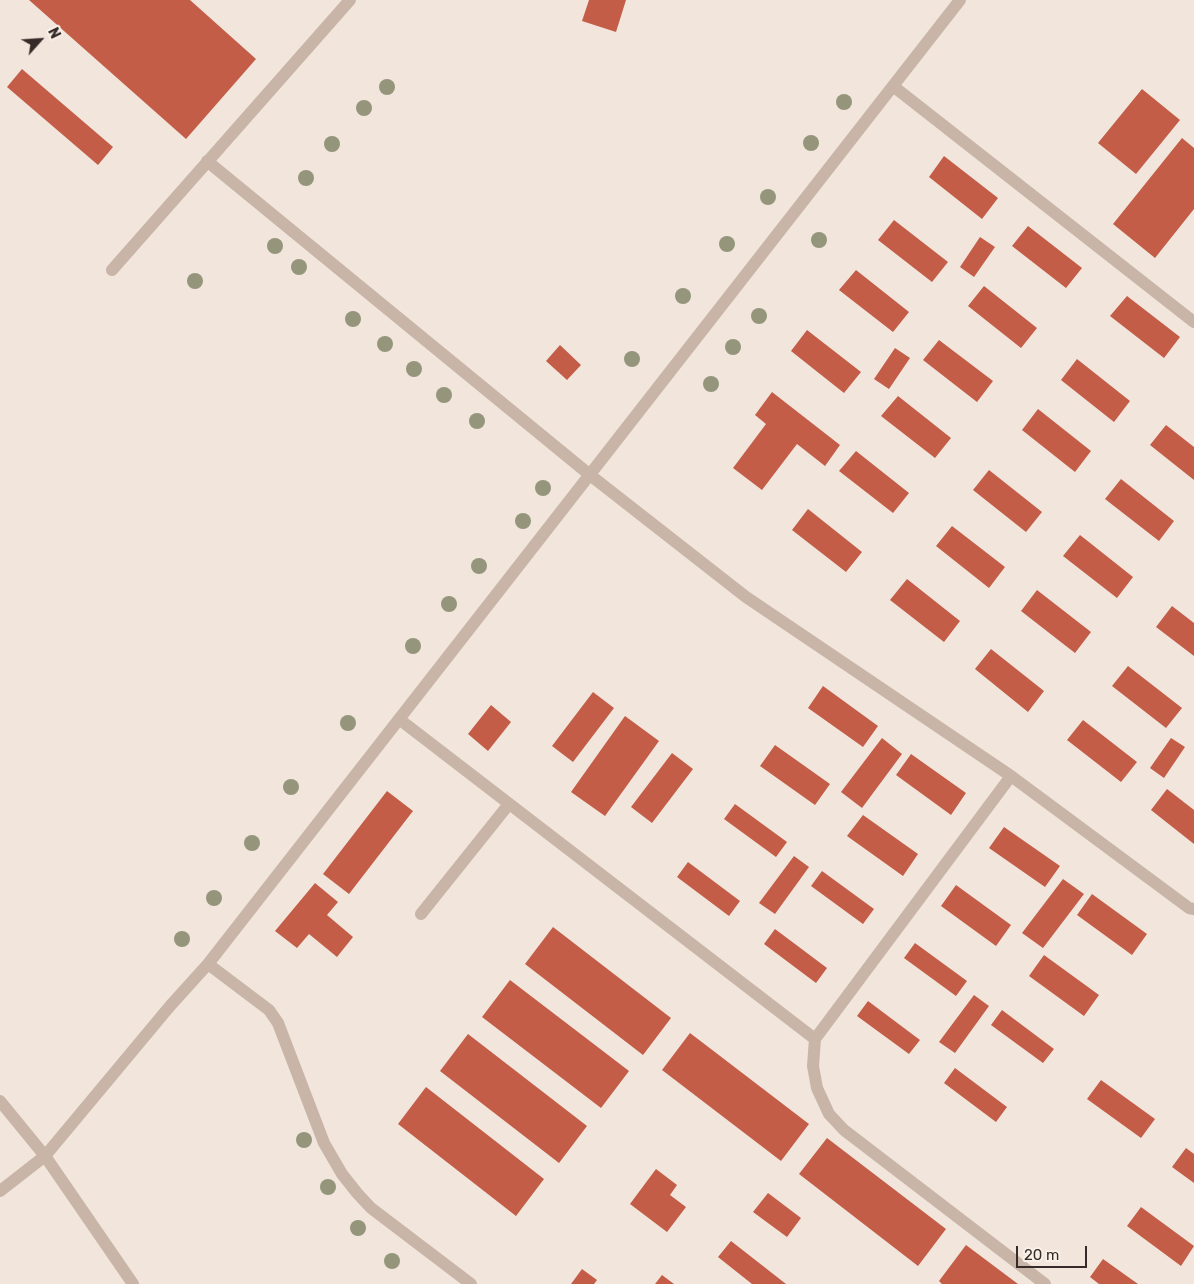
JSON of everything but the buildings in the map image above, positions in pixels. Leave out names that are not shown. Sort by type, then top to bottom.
[{"type":"street","points":[[112,270],[350,0]]},
{"type":"street","points":[[0,1191],[45,1156],[170,1006],[208,964],[960,0]]},
{"type":"street","points":[[893,86],[1194,322]]},
{"type":"street","points":[[207,162],[590,475],[746,597],[1011,776],[1189,908],[1194,909]]},
{"type":"street","points":[[399,720],[815,1038]]},
{"type":"street","points":[[1011,776],[815,1038],[813,1066],[817,1088],[828,1114],[844,1130],[1045,1284]]},
{"type":"street","points":[[421,914],[509,804]]},
{"type":"street","points":[[208,964],[269,1010],[278,1023],[324,1143],[342,1174],[357,1193],[371,1208],[471,1284]]},
{"type":"street","points":[[0,1101],[45,1156],[133,1284]]}]
